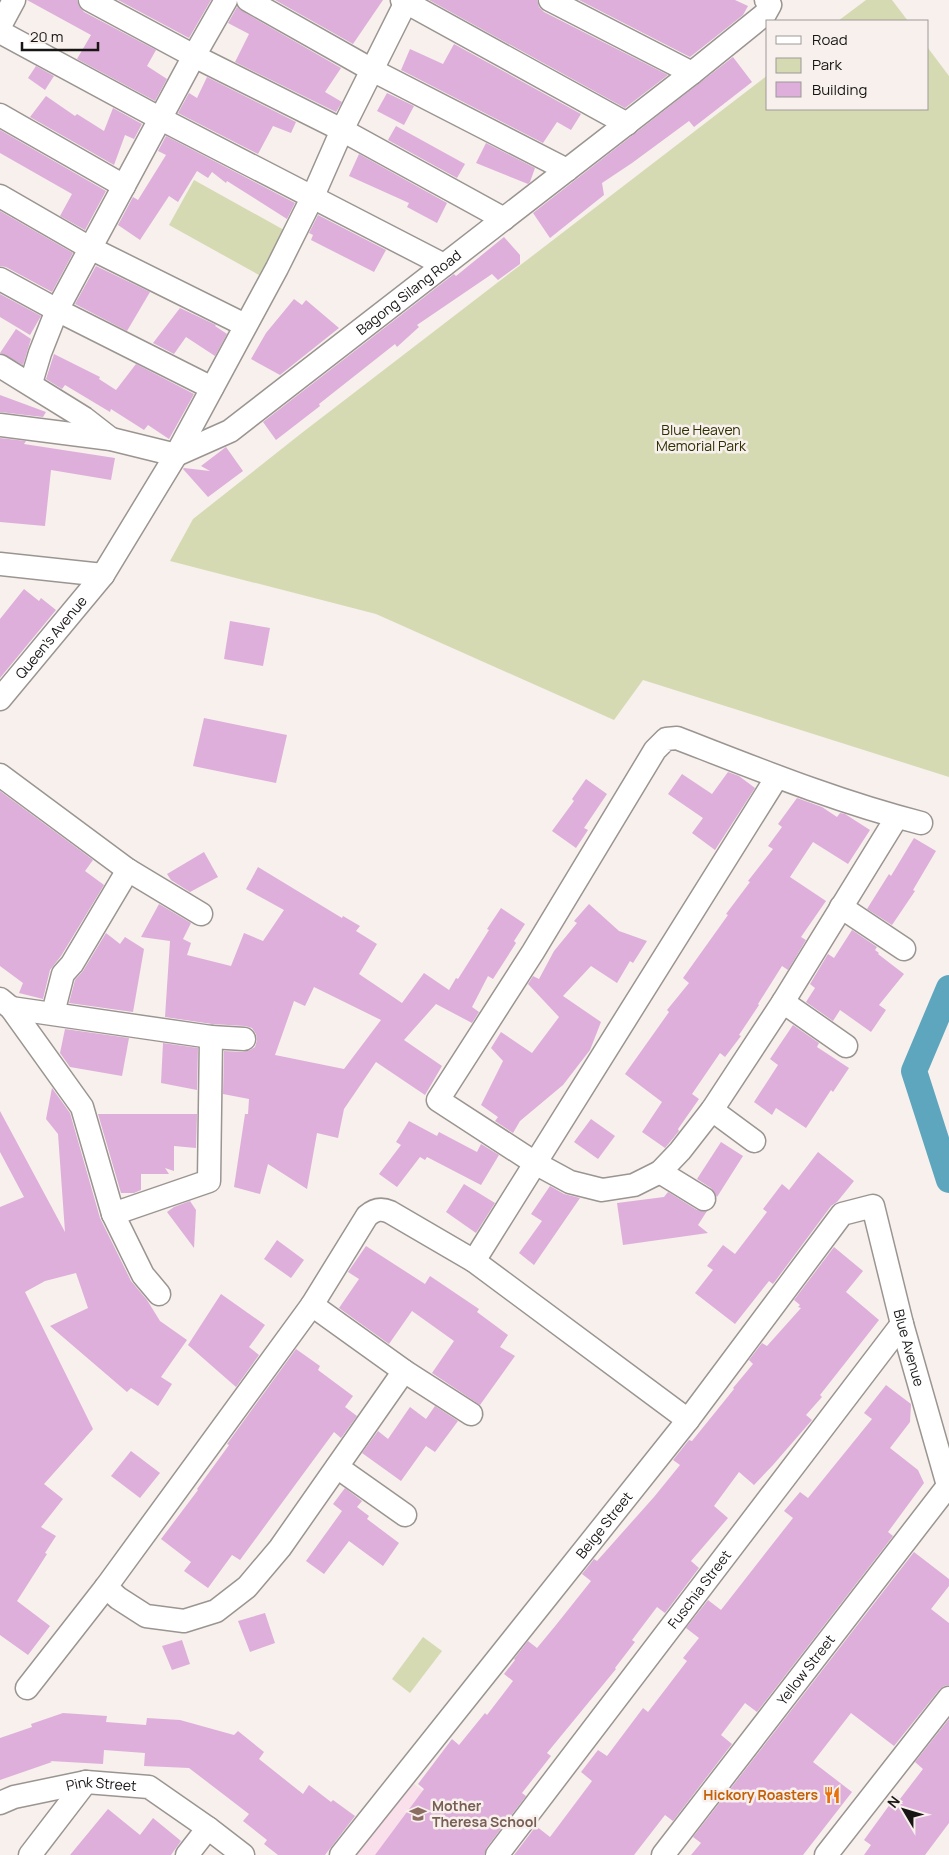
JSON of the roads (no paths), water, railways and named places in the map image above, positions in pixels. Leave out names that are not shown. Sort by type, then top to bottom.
[{"type":"street","points":[[0,26],[14,0]]},
{"type":"street","points":[[90,0],[194,56],[342,130],[504,219]]},
{"type":"street","points":[[31,384],[40,353],[57,310],[226,0]]},
{"type":"street","points":[[248,0],[372,70],[567,170]]},
{"type":"street","points":[[550,0],[692,73]]},
{"type":"street","points":[[405,1],[628,124]]},
{"type":"street","name":"Queen's Avenue","points":[[0,699],[103,575],[176,455],[277,268],[405,1]]},
{"type":"street","name":"Bagong Silang Road","points":[[176,455],[230,431],[628,124],[765,14],[768,3]]},
{"type":"street","points":[[0,32],[161,119],[444,265]]},
{"type":"street","points":[[0,115],[124,186]]},
{"type":"street","points":[[0,196],[90,248],[245,325]]},
{"type":"street","points":[[0,279],[57,310],[212,388]]},
{"type":"street","points":[[0,366],[84,418],[112,439]]},
{"type":"street","points":[[0,425],[112,439],[176,455]]},
{"type":"street","points":[[0,564],[103,575]]},
{"type":"street","points":[[897,817],[783,1002],[712,1110],[680,1151],[660,1172],[634,1186],[602,1190],[570,1182],[535,1163],[438,1100],[533,952],[655,750],[666,739],[677,738],[777,777],[897,817],[921,823]]},
{"type":"street","points":[[0,776],[128,870],[201,914]]},
{"type":"street","points":[[474,1261],[777,777]]},
{"type":"street","points":[[53,1013],[63,974],[72,964],[128,870]]},
{"type":"street","points":[[841,907],[904,949]]},
{"type":"street","points":[[783,1002],[846,1046]]},
{"type":"street","points":[[6,1004],[210,1038],[244,1039]]},
{"type":"street","points":[[6,1004],[82,1107],[113,1214],[143,1276],[159,1294]]},
{"type":"street","points":[[113,1214],[209,1181],[210,1038]]},
{"type":"street","points":[[712,1110],[754,1141]]},
{"type":"street","points":[[660,1172],[704,1198]]},
{"type":"street","name":"Blue Avenue","points":[[873,1206],[902,1324],[948,1487]]},
{"type":"street","name":"Beige Street","points":[[341,1855],[688,1420],[842,1214],[873,1206]]},
{"type":"street","points":[[27,1688],[106,1588],[312,1305],[367,1216],[373,1210],[384,1209],[390,1212],[474,1261],[688,1420]]},
{"type":"street","points":[[312,1305],[404,1371],[471,1414]]},
{"type":"street","name":"Fuschia Street","points":[[497,1855],[902,1324]]},
{"type":"street","points":[[106,1588],[146,1616],[184,1621],[216,1611],[246,1587],[280,1548],[404,1371]]},
{"type":"street","points":[[338,1467],[405,1515]]},
{"type":"street","name":"Yellow Street","points":[[663,1855],[948,1487]]},
{"type":"street","points":[[826,1855],[949,1698]]},
{"type":"street","points":[[30,1855],[86,1782]]},
{"type":"street","name":"Pink Street","points":[[0,1803],[14,1797],[86,1782],[149,1787],[243,1855]]},
{"type":"street","points":[[187,1855],[208,1828]]},
{"type":"waterway","points":[[949,988],[914,1071],[949,1180]]},
{"type":"place","name":"Hickory Roasters","points":[[832,1795]]},
{"type":"place","name":"Mother Theresa School","points":[[418,1814]]},
{"type":"park label","name":"Blue Heaven Memorial Park","points":[[701,438]]}]
